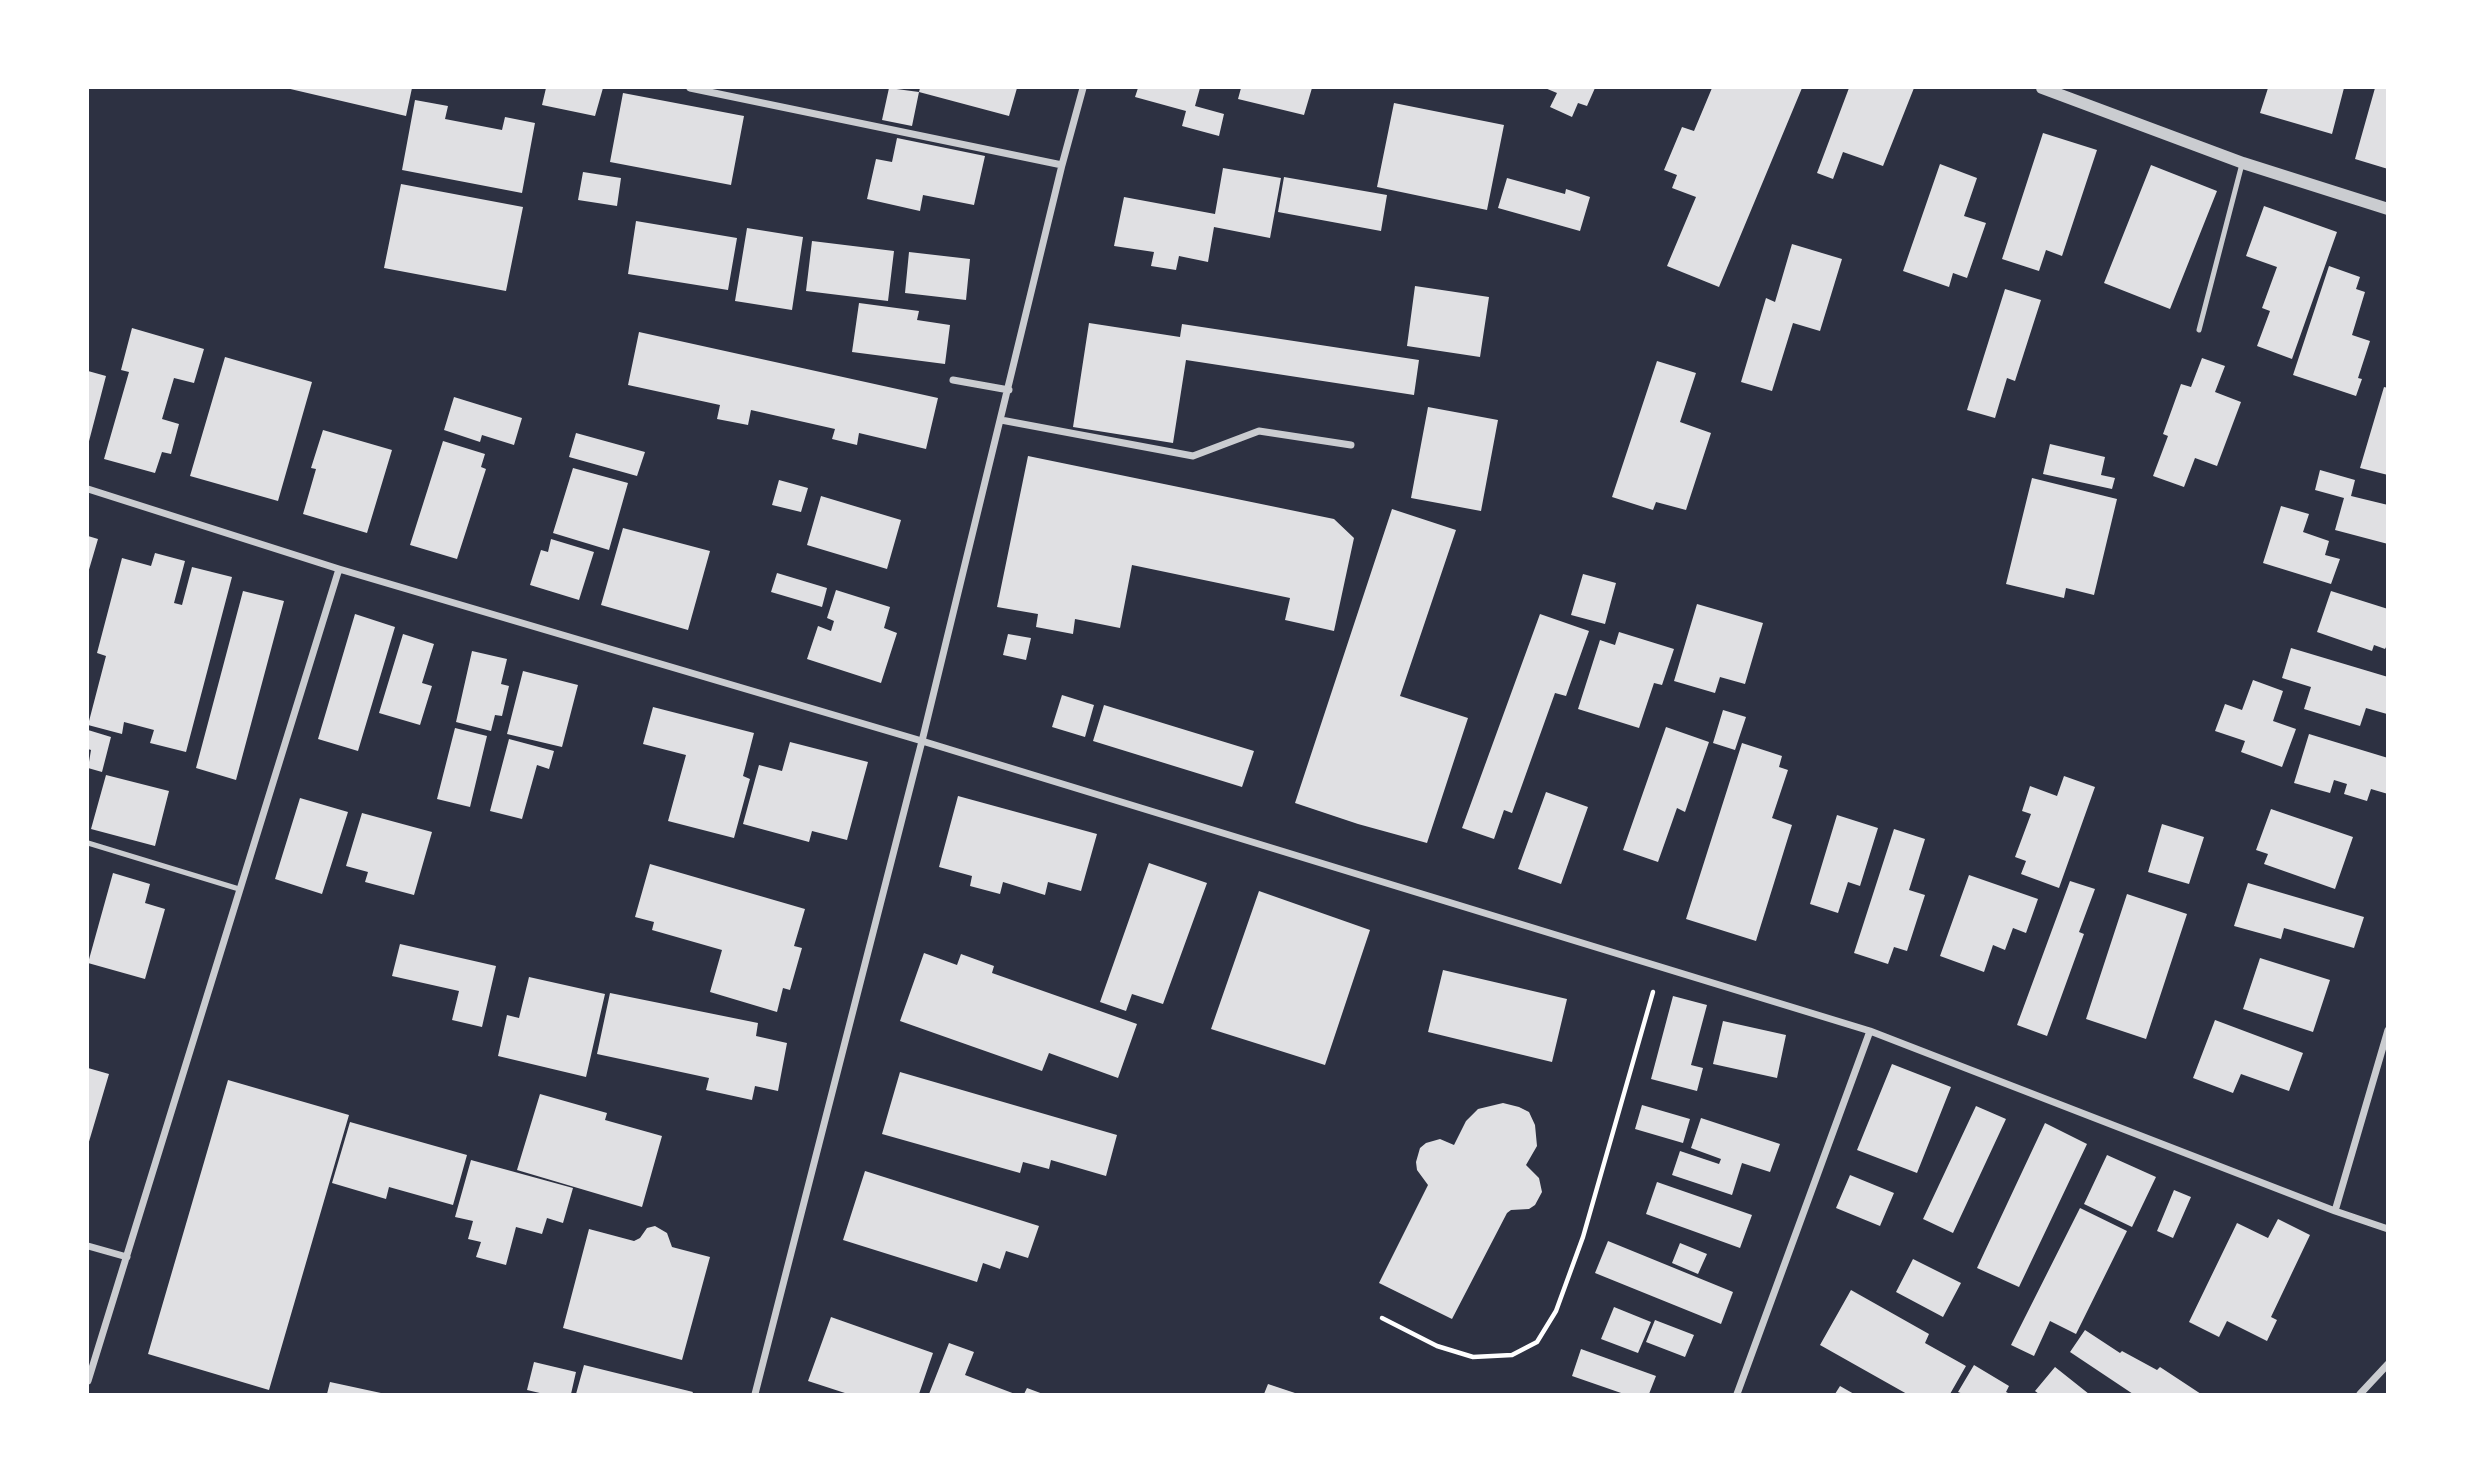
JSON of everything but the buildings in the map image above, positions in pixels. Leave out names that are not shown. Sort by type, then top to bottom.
[{"type":"street","points":[[690,88],[1062,165]]},
{"type":"street","points":[[755,1395],[922,741],[1083,88]]},
{"type":"street","points":[[2042,88],[2243,163],[2388,209]]},
{"type":"street","points":[[953,380],[1009,390]]},
{"type":"street","points":[[1001,420],[1193,456],[1259,431],[1351,445]]},
{"type":"street","points":[[88,489],[339,569],[922,741],[1870,1031],[2388,1229]]},
{"type":"street","points":[[88,1381],[339,569]]},
{"type":"street","points":[[2336,1211],[2388,1030]]},
{"type":"street","points":[[1737,1395],[1870,1031]]},
{"type":"street","points":[[88,1246],[127,1257]]},
{"type":"street","points":[[2360,1395],[2388,1364]]},
{"type":"lane","points":[[2199,330],[2243,163]]},
{"type":"lane","points":[[88,844],[239,889]]},
{"type":"path","points":[[1382,1318],[1437,1346],[1473,1357],[1512,1355],[1537,1342],[1556,1311],[1583,1237],[1660,967]]}]
